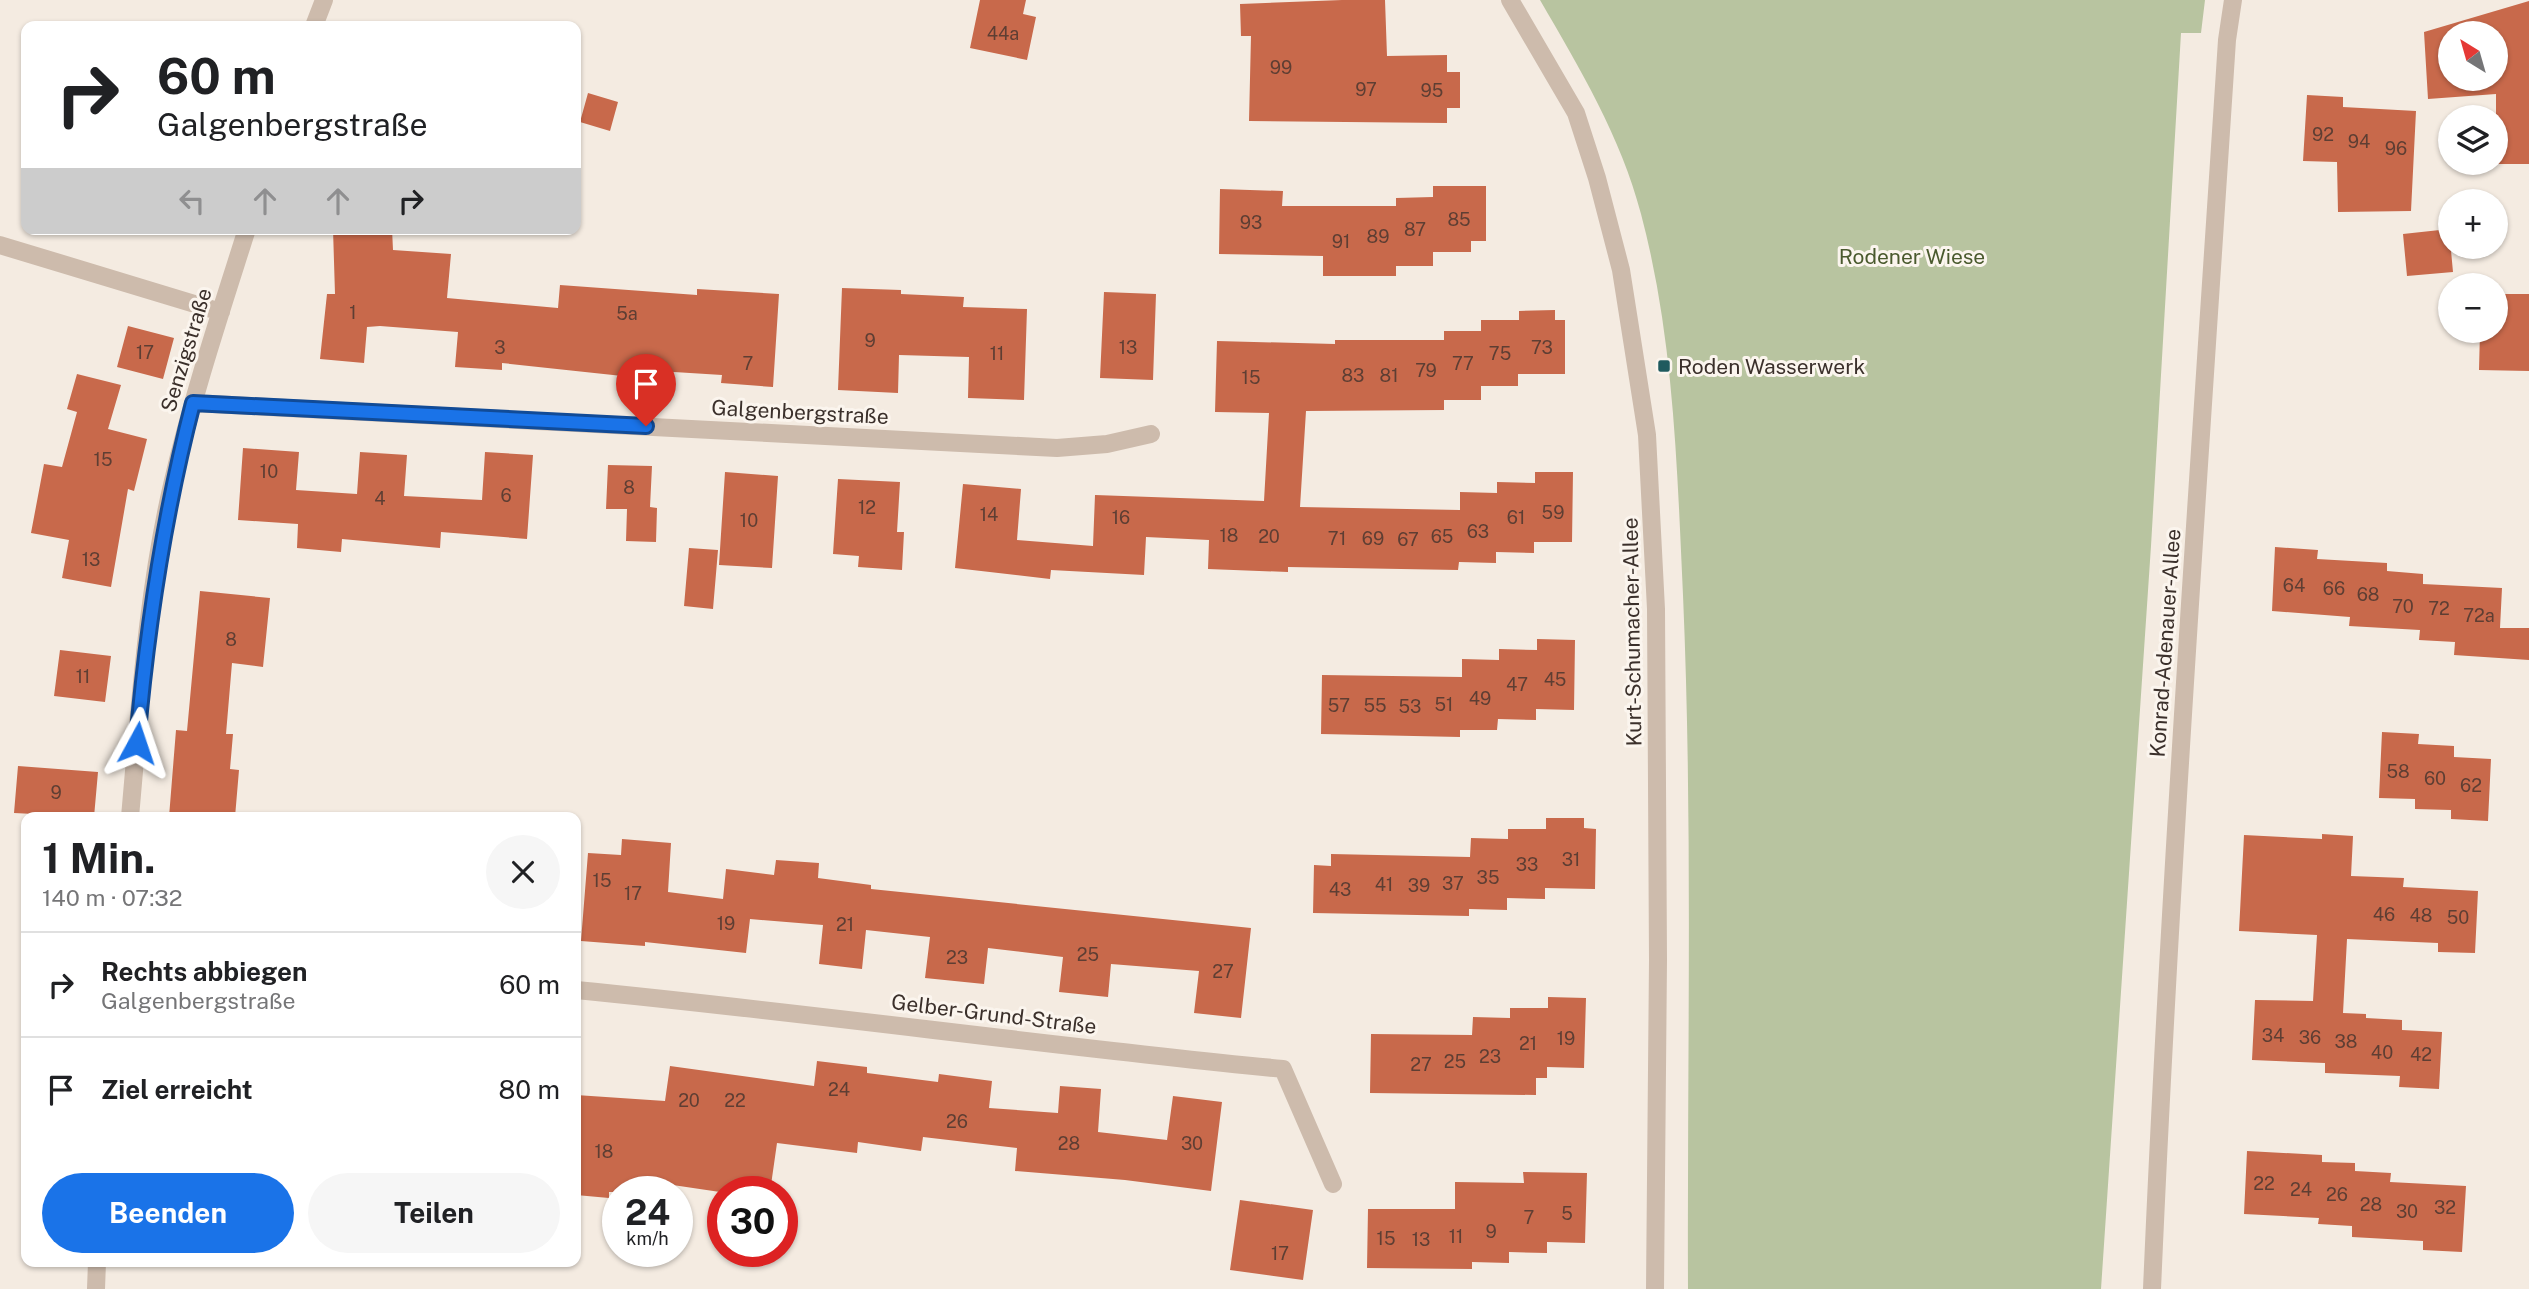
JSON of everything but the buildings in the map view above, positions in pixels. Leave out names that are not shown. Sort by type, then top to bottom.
[{"type":"street","points":[[316,21],[324,0]]},
{"type":"street","name":"Kurt-Schumacher-Allee","points":[[1510,0],[1576,113],[1597,178],[1621,270],[1646,425],[1656,609],[1658,960],[1655,1289]]},
{"type":"street","name":"Konrad-Adenauer-Allee","points":[[2152,1289],[2160,1101],[2186,676],[2227,40],[2234,0]]},
{"type":"street","name":"Senzigstraße","points":[[130,812],[143,669],[156,572],[172,486],[193,403],[245,235]]},
{"type":"street","points":[[0,245],[221,312]]},
{"type":"street","name":"Galgenbergstraße","points":[[193,403],[1057,448],[1107,444],[1152,433]]},
{"type":"street","name":"Gelber-Grund-Straße","points":[[581,990],[761,1008],[1137,1055],[1283,1069],[1333,1184]]},
{"type":"street","points":[[96,1289],[97,1267]]},
{"type":"green space","name":"Rodener Wiese","points":[[1540,0],[2205,0],[2201,33],[2181,33],[2151,546],[2101,1289],[1688,1289],[1689,855],[1686,682],[1679,499],[1667,355],[1652,261],[1633,186],[1598,104]]},
{"type":"place","name":"Roden Wasserwerk","points":[[1664,366]]},
{"type":"route","points":[[137,743],[143,669],[156,572],[172,486],[193,403],[646,426]]}]
